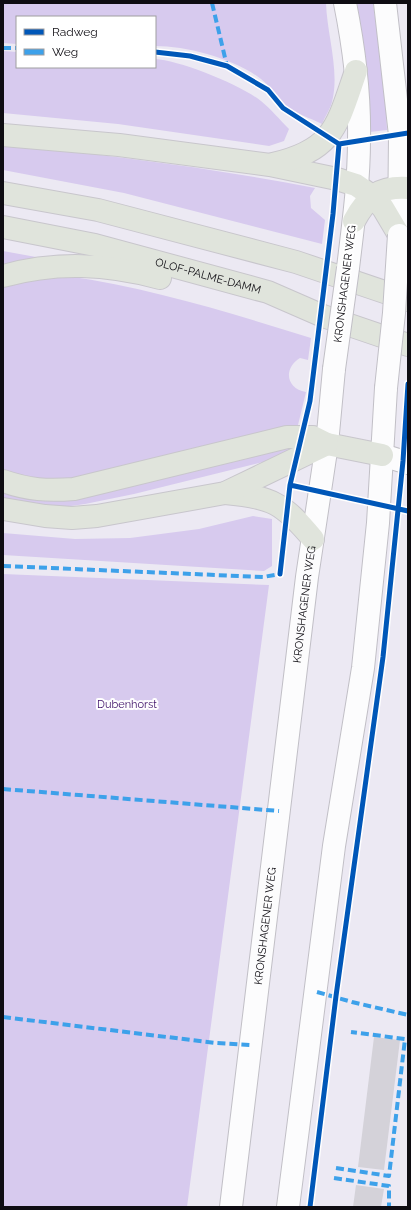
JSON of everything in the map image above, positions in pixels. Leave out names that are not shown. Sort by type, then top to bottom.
[{"type":"highway","points":[[270,165],[295,159],[320,145],[328,137],[342,110],[356,71]]},
{"type":"highway","points":[[3,135],[119,145],[270,165],[337,179],[364,191],[383,208],[399,235]]},
{"type":"highway","points":[[364,191],[404,187]]},
{"type":"highway","points":[[3,193],[98,210],[296,262],[408,300]]},
{"type":"highway","name":"OLOF-PALME-DAMM","points":[[3,227],[95,245],[268,292],[323,316],[408,345]]},
{"type":"highway","points":[[3,276],[31,268],[62,265],[100,267],[138,272],[257,304],[323,316]]},
{"type":"highway","points":[[3,481],[45,491],[74,489],[287,436],[314,437],[327,444],[382,455]]},
{"type":"highway","points":[[3,509],[45,516],[72,518],[97,516],[225,493],[327,444]]},
{"type":"highway","points":[[225,493],[251,496],[277,503],[300,523],[313,539]]},
{"type":"main road","name":"KRONSHAGENER WEG","points":[[232,1207],[313,539],[327,444],[334,369],[354,221],[364,191],[359,141],[356,71],[345,3]]},
{"type":"main road","points":[[288,1207],[334,846],[363,668],[378,523],[386,388],[394,313],[404,187],[400,135],[384,3]]},
{"type":"main road","points":[[382,455],[408,463]]},
{"type":"green space","points":[[3,3],[326,3],[334,65],[334,90],[332,102],[322,124],[297,113],[288,107],[261,79],[238,65],[196,51],[182,48],[156,46],[156,16],[16,16],[16,44],[3,43]]},
{"type":"green space","points":[[357,3],[373,3],[385,92],[387,130],[370,132],[368,76]]},
{"type":"green space","points":[[3,51],[16,52],[16,68],[156,68],[156,59],[166,60],[210,74],[239,88],[265,104],[289,129],[284,141],[269,146],[118,124],[3,113]]},
{"type":"green space","points":[[3,144],[238,174],[315,188],[310,196],[311,208],[325,220],[322,244],[124,193],[3,170]]},
{"type":"green space","points":[[3,251],[36,257],[3,268]]},
{"type":"green space","points":[[67,276],[160,294],[311,338],[308,360],[300,358],[291,367],[289,372],[289,378],[294,387],[306,392],[298,425],[83,481],[39,483],[3,474],[3,285],[11,281]]},
{"type":"green space","points":[[292,446],[291,455],[134,494],[85,504],[64,507],[34,505],[3,499],[3,491]]},
{"type":"green space","points":[[253,516],[272,519],[272,566],[264,571],[3,555],[3,533],[75,539],[130,538],[199,529]]},
{"type":"green space","name":"Dubenhorst","points":[[3,574],[269,585],[187,1207],[3,1207]]},
{"type":"building","points":[[374,1037],[400,1040],[384,1170],[358,1167]]},
{"type":"building","points":[[356,1185],[384,1189],[381,1207],[353,1207]]},
{"type":"marked path","points":[[212,3],[227,66]]},
{"type":"marked path","points":[[3,48],[16,48]]},
{"type":"marked path","points":[[3,566],[263,577],[280,574],[280,572]]},
{"type":"marked path","points":[[3,789],[279,811]]},
{"type":"marked path","points":[[317,992],[408,1015]]},
{"type":"marked path","points":[[3,1017],[216,1043],[251,1045]]},
{"type":"marked path","points":[[336,1168],[389,1176],[405,1039],[351,1032]]},
{"type":"marked path","points":[[334,1178],[389,1186],[389,1207]]},
{"type":"cycle path","points":[[156,52],[190,56],[227,66],[268,90],[283,108],[339,144],[408,133]]},
{"type":"cycle path","points":[[280,574],[290,485],[310,401],[333,214],[339,144]]},
{"type":"cycle path","points":[[310,1207],[336,996],[383,657],[403,461],[408,384]]},
{"type":"cycle path","points":[[290,485],[408,511]]}]
